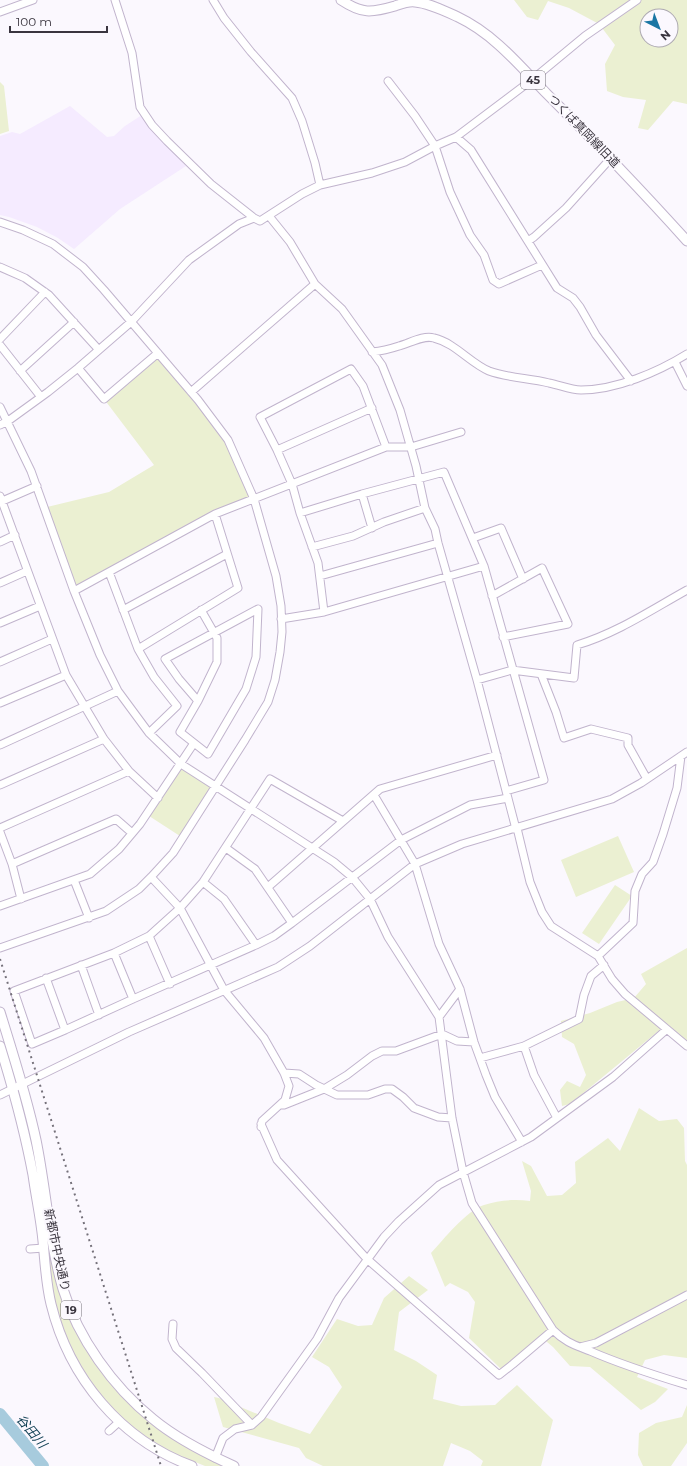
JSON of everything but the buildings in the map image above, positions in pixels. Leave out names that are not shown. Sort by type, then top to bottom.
[{"type":"main road","name":"つくば真岡線旧道","points":[[341,0],[350,7],[365,12],[406,2],[422,3],[457,16],[484,32],[506,52],[611,158],[687,241]]},
{"type":"main road","name":"新都市中央通り","points":[[0,1012],[36,1138],[53,1245],[61,1281],[75,1320],[90,1347],[107,1372],[139,1407],[168,1430],[190,1444],[215,1458],[234,1466]]},
{"type":"main road","name":"新都市中央通り","points":[[0,1046],[12,1088],[32,1173],[51,1304],[58,1331],[80,1376],[96,1397],[119,1422],[141,1439],[163,1453],[192,1466]]},
{"type":"street","points":[[0,12],[33,0]]},
{"type":"street","points":[[115,0],[132,53],[140,107],[167,141],[211,184],[254,218],[260,221],[302,194],[320,185],[372,173],[405,162],[456,137],[533,79],[585,36],[637,0]]},
{"type":"street","points":[[213,0],[224,18],[251,52],[292,98],[302,121],[320,185]]},
{"type":"street","points":[[388,81],[436,146],[450,192],[470,235],[484,255],[493,280],[499,284],[542,265]]},
{"type":"street","points":[[456,137],[471,150],[557,288],[573,298],[596,335],[631,381]]},
{"type":"street","points":[[528,241],[566,208],[611,158]]},
{"type":"street","points":[[269,216],[290,242],[315,284],[342,309],[382,365],[391,385],[411,447],[425,508],[435,529],[449,577],[517,828],[530,882],[542,912],[551,926],[598,956],[612,979],[625,994],[666,1030],[687,1046]]},
{"type":"street","points":[[0,425],[8,421],[41,397],[99,350],[131,322],[190,260],[240,224],[254,218]]},
{"type":"street","points":[[0,222],[23,230],[53,244],[83,268],[191,392],[228,440],[254,499],[276,576],[281,619],[280,652],[275,680],[268,702],[173,853],[139,889],[106,911],[0,948]]},
{"type":"street","points":[[1,269],[25,278],[45,292],[99,350]]},
{"type":"street","points":[[191,392],[315,284]]},
{"type":"street","points":[[0,339],[45,292]]},
{"type":"street","points":[[20,371],[74,322]]},
{"type":"street","points":[[372,352],[398,347],[427,337],[434,338],[445,342],[488,370],[549,383],[572,390],[601,388],[631,381],[675,362],[687,354]]},
{"type":"street","points":[[0,345],[41,397]]},
{"type":"street","points":[[78,368],[104,399],[158,353]]},
{"type":"street","points":[[675,362],[687,386]]},
{"type":"street","points":[[324,612],[318,563],[300,513],[292,484],[260,417],[351,370],[363,386],[386,447]]},
{"type":"street","points":[[0,407],[31,471],[74,591],[100,655],[118,691],[149,733],[181,764],[250,810],[313,848],[352,876],[370,899],[388,937],[439,1017],[452,1118],[463,1172],[472,1203],[553,1330],[562,1339],[618,1363],[687,1385]]},
{"type":"street","points":[[277,450],[372,408]]},
{"type":"street","points":[[74,591],[215,514],[386,447],[411,447],[461,432]]},
{"type":"street","points":[[300,513],[362,494],[444,472],[484,566],[544,780],[507,794],[470,804],[401,840],[274,936],[170,984],[32,1044],[14,991],[114,953],[149,936],[180,908],[203,882],[270,779],[343,820]]},
{"type":"street","points":[[36,486],[1,500],[66,675],[104,739],[129,770],[158,798]]},
{"type":"street","points":[[362,494],[372,528]]},
{"type":"street","points":[[312,548],[354,536],[425,508]]},
{"type":"street","points":[[138,649],[238,588],[215,514]]},
{"type":"street","points":[[472,538],[501,528],[523,579]]},
{"type":"street","points":[[0,542],[15,535]]},
{"type":"street","points":[[320,576],[438,543]]},
{"type":"street","points":[[123,610],[227,554]]},
{"type":"street","points":[[281,619],[324,612],[484,566]]},
{"type":"street","points":[[492,596],[542,568],[568,624],[504,637]]},
{"type":"street","points":[[0,583],[27,571]]},
{"type":"street","points":[[109,572],[138,649],[154,677],[178,706],[149,733]]},
{"type":"street","points":[[477,680],[512,670],[574,678],[577,645],[594,640],[629,623],[687,590]]},
{"type":"street","points":[[0,623],[40,606]]},
{"type":"street","points":[[198,702],[165,659],[213,632],[258,609],[256,657],[246,689],[208,754],[180,732],[198,702],[217,662],[217,638],[213,632],[202,610]]},
{"type":"street","points":[[0,662],[52,639]]},
{"type":"street","points":[[541,674],[556,712],[564,738],[591,730],[628,738],[628,745],[648,779]]},
{"type":"street","points":[[0,703],[66,675]]},
{"type":"street","points":[[0,744],[118,691]]},
{"type":"street","points":[[0,785],[104,739]]},
{"type":"street","points":[[0,906],[90,874],[119,849],[132,833],[158,798],[194,743]]},
{"type":"street","points":[[0,1095],[129,1032],[278,967],[290,960],[415,864],[462,844],[603,802],[648,779],[684,754]]},
{"type":"street","points":[[598,956],[633,924],[635,891],[642,874],[653,862],[668,821],[684,754]]},
{"type":"street","points":[[268,887],[380,789],[497,755]]},
{"type":"street","points":[[0,828],[129,770]]},
{"type":"street","points":[[374,795],[415,864],[438,944],[460,989],[474,1042],[495,1097],[522,1142]]},
{"type":"street","points":[[12,864],[116,819],[132,833]]},
{"type":"street","points":[[0,832],[12,864],[21,899]]},
{"type":"street","points":[[226,848],[255,869],[292,923]]},
{"type":"street","points":[[151,877],[180,908],[224,990],[264,1038],[284,1073],[289,1086],[285,1100],[262,1121],[261,1126],[277,1160],[367,1259],[499,1375],[553,1330]]},
{"type":"street","points":[[74,880],[89,918]]},
{"type":"street","points":[[203,882],[224,899],[256,945]]},
{"type":"street","points":[[149,936],[170,984]]},
{"type":"street","points":[[114,953],[133,999]]},
{"type":"street","points":[[480,1058],[524,1046],[579,1019],[584,995],[591,976],[604,964]]},
{"type":"street","points":[[81,965],[99,1015]]},
{"type":"street","points":[[46,978],[65,1030]]},
{"type":"street","points":[[439,1017],[460,989]]},
{"type":"street","points":[[215,1458],[222,1438],[235,1429],[252,1425],[261,1417],[317,1339],[338,1298],[359,1273],[367,1259],[384,1237],[399,1221],[439,1185],[531,1137],[613,1077],[666,1030]]},
{"type":"street","points":[[280,1105],[284,1105],[324,1089],[347,1075],[372,1056],[382,1051],[396,1051],[442,1034],[457,1041],[474,1042]]},
{"type":"street","points":[[524,1046],[534,1075],[557,1118]]},
{"type":"street","points":[[284,1073],[299,1074],[337,1095],[368,1095],[385,1089],[392,1089],[414,1108],[438,1117],[452,1118]]},
{"type":"street","points":[[30,1249],[44,1248]]},
{"type":"street","points":[[580,1347],[596,1343],[687,1295]]},
{"type":"street","points":[[172,1324],[172,1339],[176,1348],[252,1425]]},
{"type":"street","points":[[109,1431],[119,1422]]},
{"type":"shaded area","points":[[70,106],[107,137],[114,136],[125,126],[142,115],[156,135],[186,166],[120,209],[74,249],[58,238],[37,227],[0,215],[0,136],[12,132],[20,134]]},
{"type":"green space","points":[[514,0],[687,0],[687,104],[673,101],[648,130],[638,128],[646,100],[623,97],[607,91],[605,64],[615,45],[599,24],[569,8],[548,1],[538,20],[527,17]]},
{"type":"green space","points":[[0,82],[4,86],[9,131],[0,134]]},
{"type":"green space","points":[[158,353],[228,440],[254,499],[215,514],[74,591],[43,508],[109,492],[154,465],[104,399]]},
{"type":"green space","points":[[181,764],[216,786],[183,838],[146,814]]},
{"type":"green space","points":[[618,836],[634,872],[576,897],[561,860]]},
{"type":"green space","points":[[615,885],[632,896],[599,944],[582,933]]},
{"type":"green space","points":[[687,948],[687,1041],[667,1024],[570,1104],[562,1106],[560,1090],[567,1081],[580,1087],[586,1075],[574,1044],[562,1037],[561,1021],[590,1013],[617,1002],[634,998],[646,984],[641,974]]},
{"type":"green space","points":[[639,1108],[659,1121],[677,1119],[684,1128],[685,1161],[687,1165],[687,1358],[664,1355],[645,1360],[637,1377],[668,1389],[655,1402],[641,1410],[590,1367],[570,1366],[553,1347],[541,1337],[501,1369],[469,1338],[475,1302],[468,1292],[450,1283],[445,1287],[431,1253],[463,1219],[477,1208],[501,1201],[530,1201],[531,1191],[522,1161],[531,1166],[547,1196],[562,1195],[576,1183],[575,1162],[608,1138],[620,1151]]},
{"type":"green space","points":[[32,1138],[35,1148],[52,1260],[91,1357],[121,1396],[151,1423],[226,1466],[205,1466],[168,1451],[146,1438],[121,1419],[89,1383],[68,1344],[54,1302]]},
{"type":"green space","points":[[409,1276],[428,1290],[399,1312],[394,1350],[416,1361],[437,1375],[433,1399],[461,1406],[495,1405],[517,1385],[553,1420],[541,1466],[481,1466],[483,1461],[470,1451],[451,1443],[443,1466],[323,1466],[306,1458],[299,1448],[223,1427],[214,1397],[310,1434],[342,1387],[329,1367],[312,1357],[337,1319],[358,1326],[372,1325],[384,1298]]},
{"type":"green space","points":[[687,1405],[687,1443],[671,1466],[643,1466],[638,1455],[639,1433],[656,1423],[682,1417]]},
{"type":"water","points":[[15,1430],[47,1466],[40,1466],[11,1432]]},
{"type":"waterway","name":"谷田川","points":[[0,1414],[43,1466]]},
{"type":"railway","points":[[0,959],[161,1466]]}]
